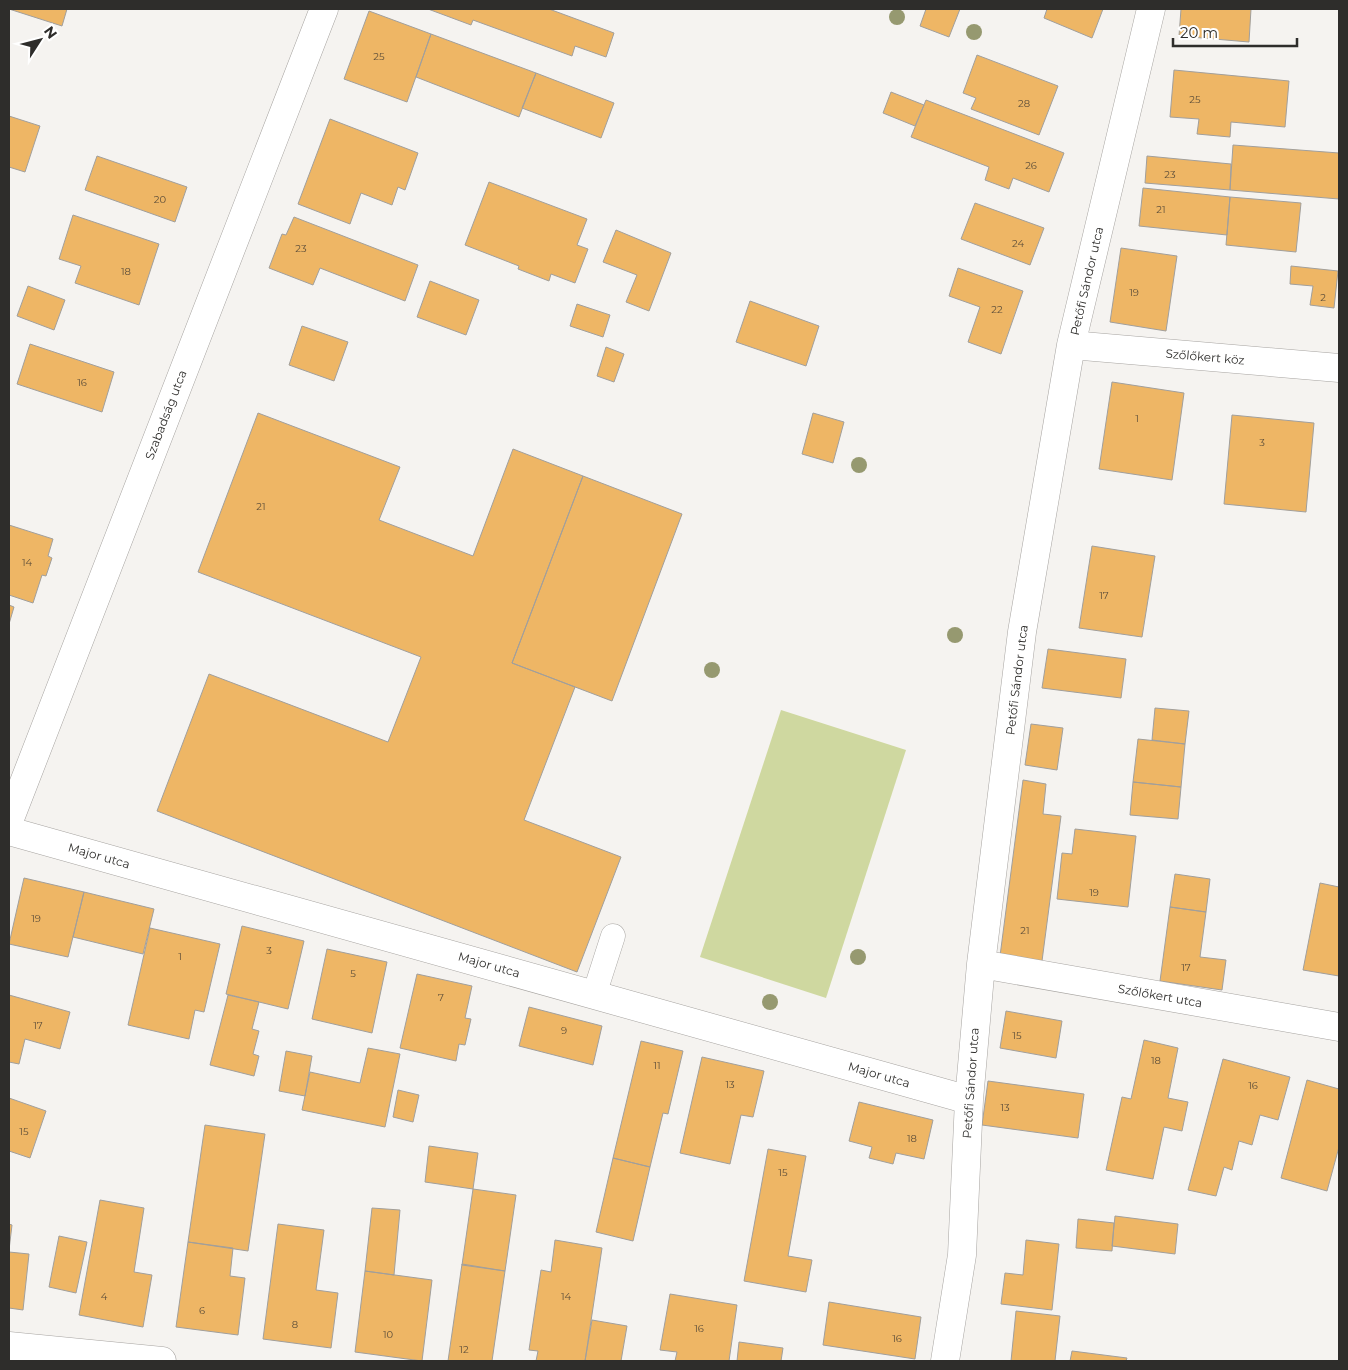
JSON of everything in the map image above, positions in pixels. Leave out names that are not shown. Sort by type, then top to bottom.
[{"type":"street","name":"Szabadság utca","points":[[9,821],[324,9]]},
{"type":"street","name":"Petőfi Sándor utca","points":[[945,1361],[962,1255],[969,1100],[981,964],[1022,632],[1072,345],[1151,9]]},
{"type":"street","name":"Szőlőkert köz","points":[[1072,345],[1339,368]]},
{"type":"street","name":"Major utca","points":[[9,831],[969,1100]]},
{"type":"street","name":"Szőlőkert utca","points":[[981,964],[1339,1027]]},
{"type":"street","points":[[9,1346],[162,1361]]},
{"type":"lane","points":[[594,995],[613,936]]},
{"type":"green space","points":[[781,710],[906,750],[826,998],[700,957]]},
{"type":"building","points":[[9,9],[67,9],[62,26]]},
{"type":"building","points":[[428,9],[549,9],[614,33],[606,57],[575,46],[572,56],[473,20],[471,25]]},
{"type":"building","points":[[926,9],[960,9],[949,37],[920,26]]},
{"type":"building","points":[[1047,9],[1103,9],[1092,38],[1044,18]]},
{"type":"building","points":[[1181,9],[1251,9],[1249,42],[1179,36]]},
{"type":"building","points":[[369,11],[431,34],[407,102],[344,79]]},
{"type":"building","points":[[431,34],[536,73],[519,117],[416,77]]},
{"type":"building","points":[[977,55],[1058,86],[1039,135],[971,109],[976,98],[963,93]]},
{"type":"building","points":[[1174,70],[1289,81],[1285,127],[1231,122],[1230,137],[1197,134],[1199,119],[1170,117]]},
{"type":"building","points":[[536,73],[614,103],[601,138],[522,108]]},
{"type":"building","points":[[891,92],[924,105],[915,126],[883,113]]},
{"type":"building","points":[[926,100],[1064,153],[1049,192],[1013,178],[1009,189],[985,180],[989,167],[911,137]]},
{"type":"building","points":[[9,116],[40,126],[25,172],[9,167]]},
{"type":"building","points":[[330,119],[418,153],[405,190],[398,187],[392,205],[361,193],[350,224],[298,204]]},
{"type":"building","points":[[1233,145],[1339,153],[1339,199],[1230,190]]},
{"type":"building","points":[[97,156],[187,187],[175,222],[85,190]]},
{"type":"building","points":[[1147,156],[1231,164],[1230,190],[1145,183]]},
{"type":"building","points":[[489,182],[587,219],[577,245],[588,249],[575,283],[551,274],[549,281],[518,269],[519,266],[465,245]]},
{"type":"building","points":[[1143,188],[1230,197],[1227,235],[1139,226]]},
{"type":"building","points":[[1230,197],[1301,203],[1296,252],[1226,245]]},
{"type":"building","points":[[975,203],[1044,228],[1030,265],[961,239]]},
{"type":"building","points":[[73,215],[159,244],[139,305],[75,283],[81,266],[59,259]]},
{"type":"building","points":[[294,217],[418,265],[405,301],[320,268],[313,285],[269,268],[282,234],[286,235]]},
{"type":"building","points":[[616,230],[671,253],[649,311],[626,302],[637,275],[603,262]]},
{"type":"building","points":[[1121,248],[1177,256],[1166,331],[1110,322]]},
{"type":"building","points":[[1291,266],[1338,271],[1334,308],[1310,305],[1313,286],[1290,284]]},
{"type":"building","points":[[958,268],[1023,291],[1001,354],[968,342],[980,307],[949,296]]},
{"type":"building","points":[[430,281],[479,300],[466,335],[417,317]]},
{"type":"building","points":[[28,286],[65,300],[54,330],[17,316]]},
{"type":"building","points":[[750,301],[819,326],[806,366],[736,342]]},
{"type":"building","points":[[577,304],[610,315],[603,337],[570,326]]},
{"type":"building","points":[[302,326],[348,342],[334,381],[289,365]]},
{"type":"building","points":[[30,344],[114,372],[102,412],[17,384]]},
{"type":"building","points":[[606,347],[624,354],[614,382],[597,376]]},
{"type":"building","points":[[1112,382],[1184,393],[1172,480],[1099,469]]},
{"type":"building","points":[[258,413],[400,467],[379,520],[473,556],[513,449],[583,476],[512,663],[575,687],[524,820],[621,857],[577,972],[157,811],[209,674],[388,742],[421,657],[198,572]]},
{"type":"building","points":[[813,413],[844,422],[833,463],[802,454]]},
{"type":"building","points":[[1232,415],[1314,423],[1306,512],[1224,504]]},
{"type":"building","points":[[583,476],[682,514],[612,701],[512,663]]},
{"type":"building","points":[[9,525],[53,539],[48,556],[52,558],[46,576],[42,575],[33,603],[9,595]]},
{"type":"building","points":[[1092,546],[1155,556],[1142,637],[1079,628]]},
{"type":"building","points":[[9,605],[14,607],[9,624]]},
{"type":"building","points":[[1048,649],[1126,659],[1121,698],[1042,688]]},
{"type":"building","points":[[1155,708],[1189,711],[1185,744],[1152,740]]},
{"type":"building","points":[[1031,724],[1063,728],[1057,770],[1025,765]]},
{"type":"building","points":[[1138,739],[1185,744],[1181,787],[1133,782]]},
{"type":"building","points":[[1023,780],[1046,784],[1043,814],[1061,816],[1042,961],[1000,956]]},
{"type":"building","points":[[1133,782],[1181,787],[1178,819],[1130,815]]},
{"type":"building","points":[[1075,829],[1136,836],[1128,907],[1057,899],[1062,853],[1072,854]]},
{"type":"building","points":[[1175,874],[1210,879],[1206,912],[1170,907]]},
{"type":"building","points":[[24,878],[84,892],[68,957],[9,944]]},
{"type":"building","points":[[1320,883],[1339,887],[1339,976],[1303,970]]},
{"type":"building","points":[[84,892],[154,909],[143,954],[73,937]]},
{"type":"building","points":[[1170,907],[1206,912],[1200,957],[1226,960],[1222,990],[1160,981]]},
{"type":"building","points":[[242,926],[304,941],[288,1009],[226,994]]},
{"type":"building","points":[[150,928],[220,944],[204,1012],[195,1010],[189,1039],[128,1025]]},
{"type":"building","points":[[327,949],[387,962],[372,1033],[312,1019]]},
{"type":"building","points":[[417,974],[472,986],[465,1018],[471,1019],[465,1045],[459,1044],[456,1061],[400,1048]]},
{"type":"building","points":[[9,995],[70,1012],[60,1049],[25,1039],[19,1064],[9,1062]]},
{"type":"building","points":[[228,995],[259,1002],[252,1029],[259,1031],[253,1054],[259,1056],[254,1076],[210,1065]]},
{"type":"building","points":[[529,1007],[602,1026],[593,1065],[519,1046]]},
{"type":"building","points":[[1006,1011],[1062,1021],[1056,1058],[1000,1048]]},
{"type":"building","points":[[1144,1040],[1178,1048],[1168,1098],[1188,1102],[1182,1131],[1164,1127],[1153,1179],[1106,1170],[1122,1097],[1131,1099]]},
{"type":"building","points":[[641,1041],[683,1051],[668,1114],[663,1113],[650,1167],[613,1158]]},
{"type":"building","points":[[368,1048],[400,1054],[385,1127],[302,1110],[310,1072],[360,1083]]},
{"type":"building","points":[[286,1051],[312,1056],[305,1096],[279,1091]]},
{"type":"building","points":[[702,1057],[764,1071],[753,1117],[741,1115],[730,1164],[680,1153]]},
{"type":"building","points":[[1223,1059],[1290,1077],[1278,1120],[1260,1115],[1252,1145],[1239,1141],[1232,1170],[1224,1167],[1216,1196],[1188,1190]]},
{"type":"building","points":[[1307,1080],[1339,1089],[1339,1147],[1327,1191],[1281,1178]]},
{"type":"building","points":[[988,1081],[1084,1094],[1078,1138],[982,1125]]},
{"type":"building","points":[[398,1090],[419,1095],[413,1122],[393,1117]]},
{"type":"building","points":[[9,1098],[46,1111],[30,1158],[9,1151]]},
{"type":"building","points":[[859,1102],[933,1120],[924,1159],[896,1153],[893,1164],[869,1158],[872,1147],[849,1141]]},
{"type":"building","points":[[205,1125],[265,1134],[248,1251],[188,1242]]},
{"type":"building","points":[[429,1146],[478,1153],[473,1189],[425,1182]]},
{"type":"building","points":[[768,1149],[806,1156],[788,1256],[812,1260],[806,1292],[744,1281]]},
{"type":"building","points":[[613,1158],[650,1167],[633,1241],[596,1232]]},
{"type":"building","points":[[473,1189],[516,1195],[505,1271],[462,1265]]},
{"type":"building","points":[[100,1200],[144,1208],[134,1272],[152,1275],[143,1327],[79,1315]]},
{"type":"building","points":[[372,1208],[400,1210],[394,1275],[365,1271]]},
{"type":"building","points":[[1115,1216],[1178,1224],[1175,1254],[1112,1246]]},
{"type":"building","points":[[1078,1219],[1114,1223],[1112,1251],[1076,1248]]},
{"type":"building","points":[[9,1224],[12,1225],[9,1250]]},
{"type":"building","points":[[278,1224],[324,1230],[316,1290],[338,1293],[331,1348],[263,1339]]},
{"type":"building","points":[[59,1236],[87,1242],[76,1293],[49,1287]]},
{"type":"building","points":[[555,1240],[602,1248],[585,1361],[536,1361],[538,1351],[529,1350],[541,1270],[551,1272]]},
{"type":"building","points":[[1026,1240],[1059,1244],[1052,1310],[1001,1304],[1005,1273],[1023,1275]]},
{"type":"building","points":[[188,1242],[233,1248],[230,1276],[245,1278],[238,1335],[176,1327]]},
{"type":"building","points":[[9,1252],[29,1254],[23,1310],[9,1308]]},
{"type":"building","points":[[462,1264],[505,1271],[492,1361],[448,1361]]},
{"type":"building","points":[[365,1271],[432,1280],[422,1361],[355,1352]]},
{"type":"building","points":[[670,1294],[737,1305],[729,1361],[675,1361],[677,1352],[660,1350]]},
{"type":"building","points":[[829,1302],[921,1317],[915,1359],[823,1345]]},
{"type":"building","points":[[1016,1311],[1060,1316],[1055,1361],[1011,1361]]},
{"type":"building","points":[[592,1320],[627,1326],[621,1361],[585,1361]]},
{"type":"building","points":[[739,1342],[783,1348],[781,1361],[737,1361]]},
{"type":"building","points":[[1072,1351],[1127,1358],[1126,1361],[1070,1361]]}]
